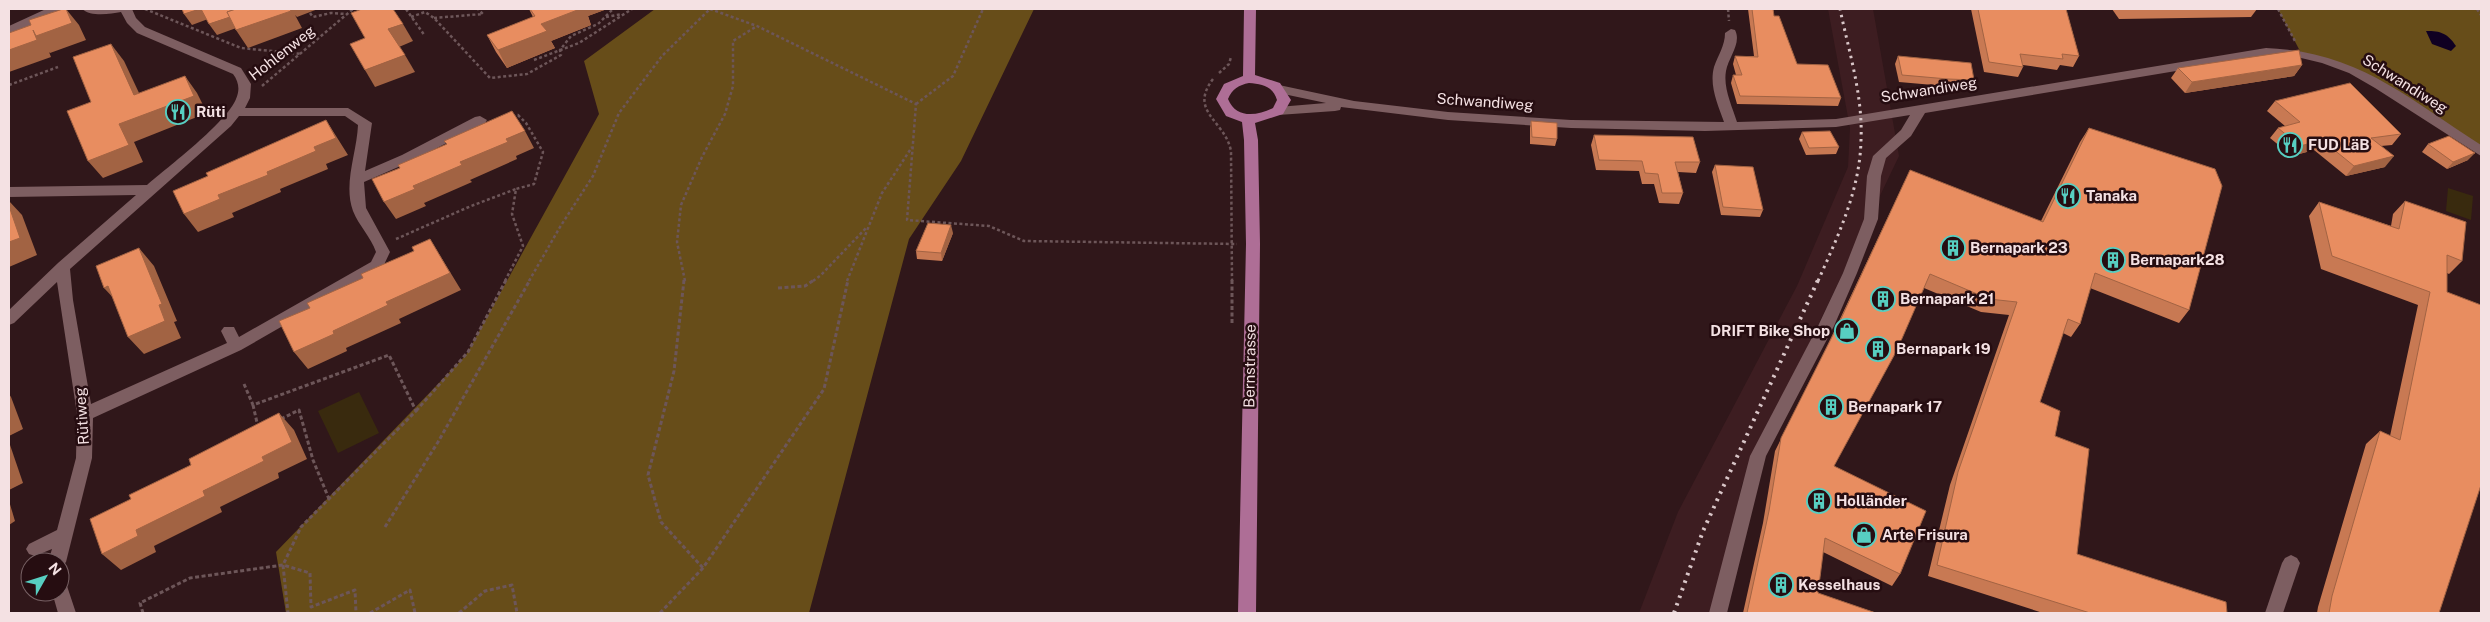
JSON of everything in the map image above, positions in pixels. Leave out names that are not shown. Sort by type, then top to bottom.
[{"type":"main road","points":[[1249,79],[1250,9]]},
{"type":"main road","points":[[1249,79],[1267,82],[1279,89],[1284,100],[1278,111],[1264,118],[1248,119],[1239,117],[1227,110],[1222,99],[1227,88],[1249,79]]},
{"type":"main road","name":"Bernstrasse","points":[[1247,613],[1253,244],[1248,119]]},
{"type":"street","points":[[9,30],[35,20],[54,9]]},
{"type":"street","points":[[88,9],[100,11],[118,9]]},
{"type":"street","points":[[9,319],[63,267],[236,112],[246,93],[242,78],[234,69],[141,30],[131,20],[126,9]]},
{"type":"street","points":[[1731,33],[1732,42],[1720,70],[1719,83],[1732,127]]},
{"type":"street","name":"Schwandiweg","points":[[1279,89],[1354,105],[1448,116],[1570,124],[1732,127],[1826,124],[2266,52],[2301,53],[2332,61],[2361,74],[2481,151]]},
{"type":"street","name":"Schwandiweg","points":[[1278,111],[1354,105]]},
{"type":"street","points":[[1718,613],[1758,456],[1826,326],[1850,273],[1871,219],[1874,176],[1880,156],[1906,133],[1920,108]]},
{"type":"street","points":[[85,414],[236,346],[376,265],[383,252],[381,243],[360,210],[357,197],[365,123],[356,115],[336,110],[236,112]]},
{"type":"street","points":[[358,179],[406,158],[480,120]]},
{"type":"street","points":[[9,192],[150,190]]},
{"type":"street","name":"Rütiweg","points":[[59,552],[84,458],[85,414],[66,300],[63,267]]},
{"type":"street","points":[[229,331],[236,346]]},
{"type":"street","points":[[35,550],[63,535]]},
{"type":"street","points":[[2274,613],[2291,563]]},
{"type":"path","points":[[145,9],[241,48],[302,54]]},
{"type":"path","name":"Hohlenweg","points":[[246,93],[255,90],[302,54],[353,9]]},
{"type":"path","points":[[406,9],[425,36]]},
{"type":"path","points":[[434,18],[483,14],[478,9]]},
{"type":"path","points":[[411,17],[425,12],[434,18],[490,78],[528,74],[561,55],[560,50],[571,36],[598,24],[613,9]]},
{"type":"path","points":[[534,60],[579,43],[632,9]]},
{"type":"path","points":[[385,527],[438,442],[560,227],[593,176],[619,113],[662,56],[710,9],[757,26],[916,104]]},
{"type":"path","points":[[983,9],[953,76],[916,104],[907,220],[989,226],[1024,241],[1253,244]]},
{"type":"path","points":[[2278,9],[2301,53]]},
{"type":"path","points":[[2477,9],[2481,15]]},
{"type":"path","points":[[310,13],[313,18],[331,13],[347,14]]},
{"type":"path","points":[[605,17],[625,13]]},
{"type":"path","points":[[703,568],[661,522],[648,475],[674,371],[686,283],[677,242],[681,205],[702,157],[725,114],[733,86],[733,41],[757,26]]},
{"type":"path","points":[[9,85],[58,67]]},
{"type":"path","points":[[396,239],[475,206],[492,196],[534,184],[543,152],[518,115],[509,118]]},
{"type":"path","points":[[660,613],[703,568],[824,389],[847,281],[882,193],[912,146]]},
{"type":"path","points":[[288,613],[283,565],[301,527],[416,411],[468,352],[523,246],[512,214],[516,188]]},
{"type":"path","points":[[778,288],[805,286],[821,275],[868,226]]},
{"type":"path","points":[[253,405],[389,355],[416,411]]},
{"type":"path","points":[[244,384],[253,405],[258,430],[266,426]]},
{"type":"path","points":[[274,422],[299,410],[313,460],[329,499]]},
{"type":"path","points":[[143,613],[140,603],[190,578],[283,565],[310,572],[311,606],[355,590],[356,613]]},
{"type":"path","points":[[459,613],[485,591],[512,586],[516,613]]},
{"type":"path","points":[[370,613],[410,590],[415,613]]},
{"type":"shaded area","points":[[655,9],[1034,9],[961,161],[909,239],[809,613],[286,613],[276,552],[466,355],[599,114],[584,61]]},
{"type":"shaded area","points":[[1828,9],[1873,9],[1899,156],[1742,484],[1715,613],[1639,613],[1678,512],[1797,286],[1848,167],[1850,128]]},
{"type":"shaded area","points":[[2278,9],[2481,9],[2481,151],[2376,83],[2301,53]]},
{"type":"shaded area","points":[[2426,31],[2443,34],[2450,38],[2456,46],[2451,51],[2432,44]]},
{"type":"shaded area","points":[[2448,188],[2473,196],[2471,220],[2446,211]]},
{"type":"shaded area","points":[[359,392],[379,433],[338,453],[318,411]]},
{"type":"building","points":[[66,9],[72,23],[36,36],[33,30],[37,40],[9,50],[9,33],[31,25],[29,20]]},
{"type":"building","points":[[182,9],[200,9],[184,14]]},
{"type":"building","points":[[201,9],[236,9],[227,12],[230,17],[209,24]]},
{"type":"building","points":[[236,9],[290,9],[291,11],[236,30],[227,12]]},
{"type":"building","points":[[362,9],[393,9],[403,24],[388,29],[405,55],[365,70],[350,44],[365,38],[351,13]]},
{"type":"building","points":[[530,9],[580,9],[541,24],[547,31],[498,50],[487,35],[535,16]]},
{"type":"building","points":[[1752,9],[1773,9],[1774,16],[1779,16],[1797,64],[1828,65],[1841,98],[1740,96],[1733,75],[1742,75],[1735,56],[1758,57]]},
{"type":"building","points":[[1978,9],[2066,9],[2079,56],[2062,54],[2063,59],[2020,54],[2023,67],[1989,62]]},
{"type":"building","points":[[111,44],[134,95],[185,76],[194,96],[119,124],[129,145],[88,161],[67,111],[91,102],[73,57]]},
{"type":"building","points":[[2299,50],[2302,65],[2192,82],[2178,68]]},
{"type":"building","points":[[1898,56],[1971,63],[1974,80],[1902,75]]},
{"type":"building","points":[[2350,83],[2401,134],[2371,138],[2394,156],[2354,166],[2322,140],[2300,146],[2278,128],[2300,122],[2275,101]]},
{"type":"building","points":[[512,111],[525,131],[506,139],[508,142],[460,162],[462,165],[413,186],[415,189],[384,202],[372,179],[400,168],[398,165],[447,144],[444,141]]},
{"type":"building","points":[[326,120],[336,138],[314,147],[316,151],[267,172],[268,175],[218,195],[220,199],[184,214],[173,191],[208,176],[206,173]]},
{"type":"building","points":[[1531,121],[1557,123],[1557,139],[1532,137]]},
{"type":"building","points":[[2089,128],[2215,169],[2222,186],[2189,310],[2095,273],[2080,324],[2068,319],[2040,402],[2060,411],[2055,436],[2089,449],[2077,554],[2226,602],[2227,613],[2090,613],[1937,565],[1958,472],[2017,302],[1989,299],[1930,274],[1897,350],[1834,466],[1926,511],[1900,574],[1825,538],[1818,593],[1876,613],[1747,613],[1769,511],[1781,438],[1839,323],[1910,170],[2043,222]]},
{"type":"building","points":[[1830,131],[1839,147],[1809,148],[1802,132]]},
{"type":"building","points":[[1594,135],[1693,137],[1700,162],[1675,162],[1683,193],[1662,193],[1658,174],[1645,173],[1642,161],[1599,160]]},
{"type":"building","points":[[2449,136],[2475,153],[2453,162],[2428,144]]},
{"type":"building","points":[[1715,165],[1753,167],[1763,210],[1723,207]]},
{"type":"building","points":[[2405,201],[2466,222],[2462,261],[2447,255],[2447,292],[2481,305],[2481,485],[2439,613],[2329,613],[2332,596],[2380,431],[2400,440],[2430,292],[2332,256],[2319,202],[2399,229]]},
{"type":"building","points":[[9,206],[20,238],[9,242]]},
{"type":"building","points":[[928,223],[951,225],[941,253],[916,251]]},
{"type":"building","points":[[430,239],[450,273],[386,302],[388,305],[333,331],[334,334],[294,352],[279,321],[310,308],[307,303],[363,278],[361,274],[414,251],[412,247]]},
{"type":"building","points":[[139,248],[162,304],[159,305],[165,321],[128,337],[108,286],[104,288],[96,266]]},
{"type":"building","points":[[279,413],[292,442],[262,457],[264,461],[203,491],[205,496],[136,530],[138,536],[102,554],[90,519],[131,499],[129,495],[191,465],[189,459]]},
{"type":"railway","points":[[1818,281],[1847,212],[1860,159],[1861,124],[1858,91],[1840,9]]},
{"type":"railway","points":[[1674,613],[1703,531],[1818,280]]},
{"type":"place","name":"Rüti","points":[[178,112]]},
{"type":"place","name":"FUD LäB","points":[[2290,145]]},
{"type":"place","name":"Tanaka","points":[[2068,196]]},
{"type":"place","name":"Bernapark 23","points":[[1953,248]]},
{"type":"place","name":"Bernapark28","points":[[2113,260]]},
{"type":"place","name":"Bernapark 21","points":[[1883,299]]},
{"type":"place","name":"DRIFT Bike Shop","points":[[1847,331]]},
{"type":"place","name":"Bernapark 19","points":[[1878,349]]},
{"type":"place","name":"Bernapark 17","points":[[1831,407]]},
{"type":"place","name":"Holländer","points":[[1819,501]]},
{"type":"place","name":"Arte Frisura","points":[[1864,535]]},
{"type":"place","name":"Kesselhaus","points":[[1781,585]]}]
